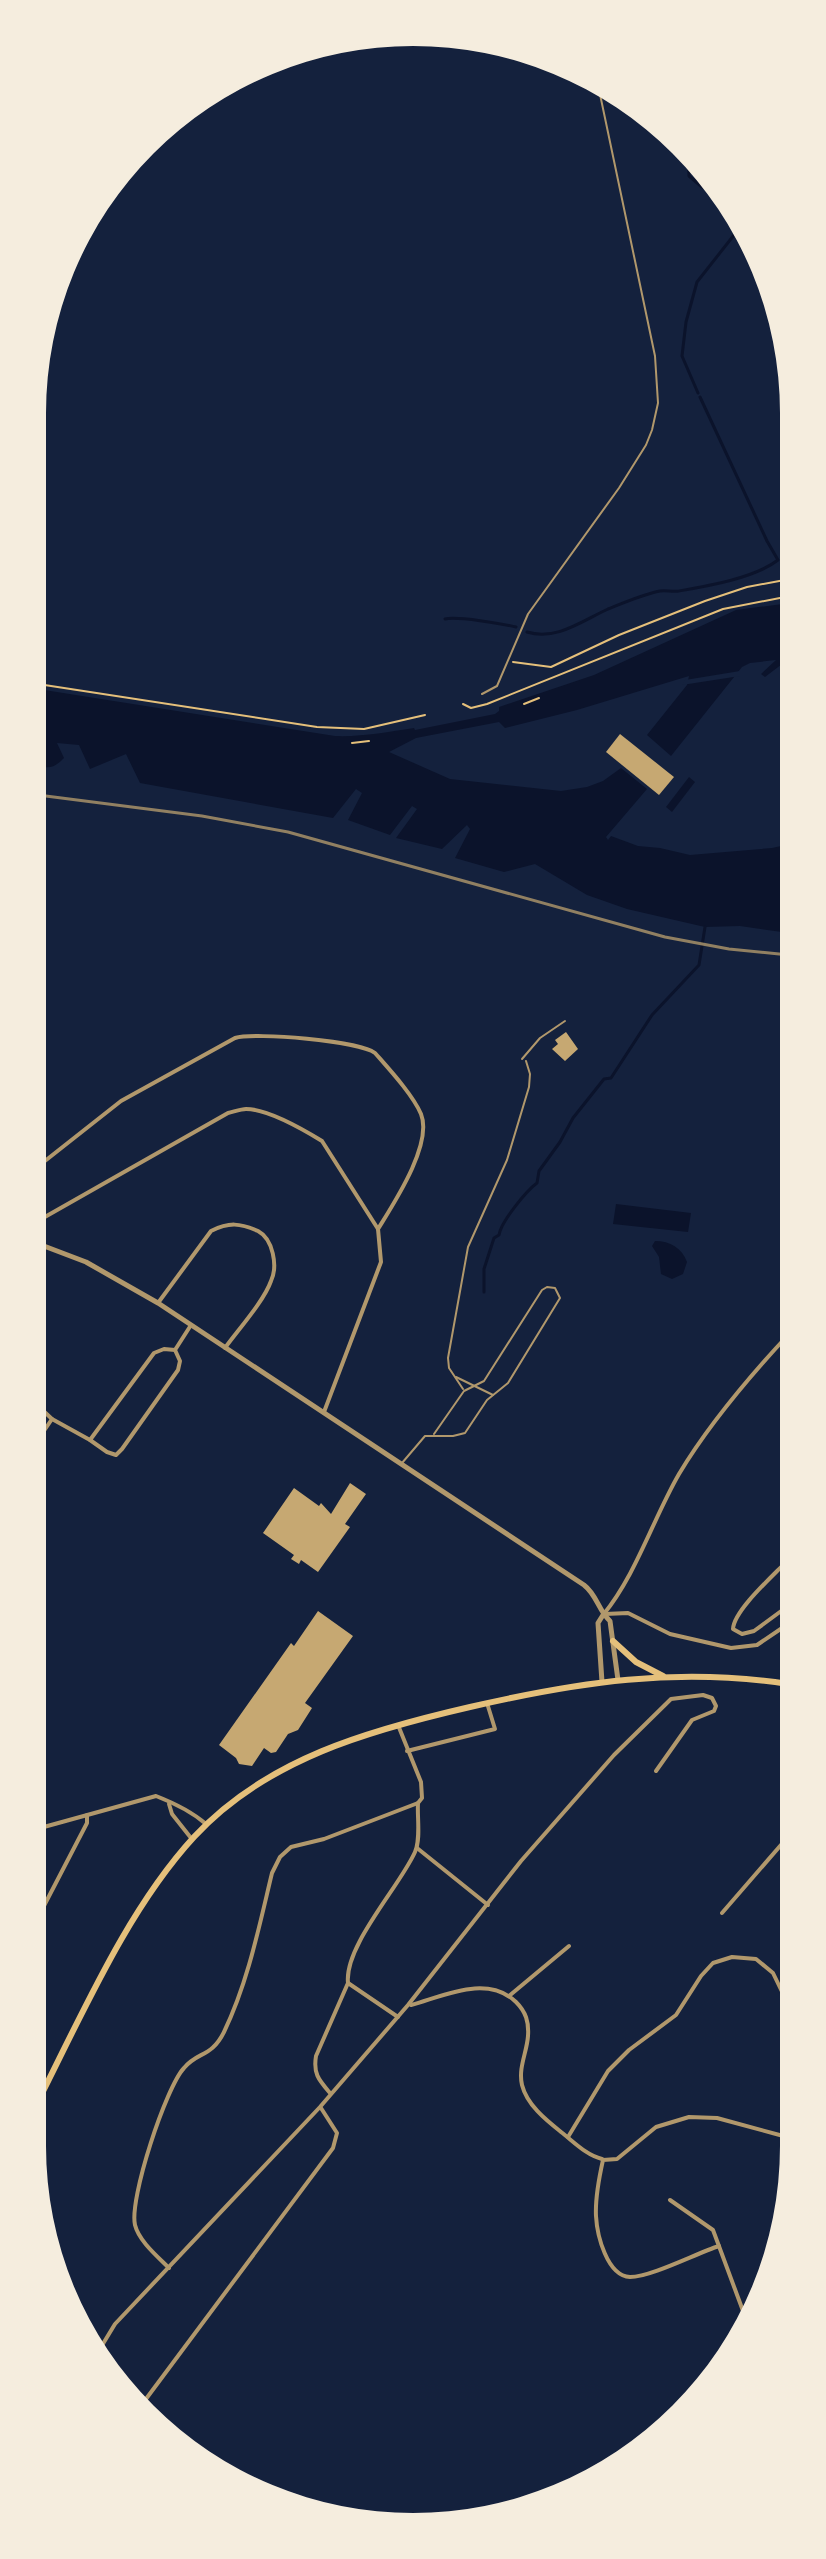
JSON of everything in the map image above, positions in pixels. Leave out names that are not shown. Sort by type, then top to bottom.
[{"type":"main road","points":[[613,1641],[636,1662],[663,1676]]},
{"type":"main road","points":[[46,2086],[123,1939],[154,1889],[192,1839],[242,1794],[294,1763],[398,1725],[552,1688],[663,1676],[715,1676],[780,1683]]},
{"type":"street","points":[[46,1160],[121,1101],[235,1038],[281,1037],[353,1044],[375,1053],[417,1106],[423,1120],[421,1147],[378,1229]]},
{"type":"street","points":[[46,1216],[228,1113],[245,1109],[281,1120],[322,1141],[378,1229],[381,1262],[324,1412]]},
{"type":"street","points":[[158,1303],[211,1231],[223,1224],[240,1223],[262,1234],[273,1250],[272,1280],[225,1348]]},
{"type":"street","points":[[46,1247],[86,1262],[158,1303],[584,1585],[595,1595],[603,1615],[610,1621],[618,1680]]},
{"type":"street","points":[[175,1350],[191,1325]]},
{"type":"street","points":[[602,1682],[598,1623],[618,1597],[680,1473],[744,1386],[780,1344]]},
{"type":"street","points":[[90,1440],[154,1353],[164,1349],[175,1350]]},
{"type":"street","points":[[46,1413],[116,1455],[178,1370],[180,1361],[175,1350]]},
{"type":"street","points":[[46,1428],[52,1419]]},
{"type":"street","points":[[780,1569],[744,1609],[734,1622],[733,1629],[742,1634],[754,1631],[780,1612]]},
{"type":"street","points":[[603,1615],[628,1613],[670,1634],[731,1648],[757,1645],[780,1629]]},
{"type":"street","points":[[103,2343],[115,2324],[320,2107],[398,2017],[569,1803],[655,1712],[675,1697],[703,1695],[712,1698],[716,1706],[714,1711],[692,1720],[656,1771]]},
{"type":"street","points":[[407,1751],[495,1729],[487,1703]]},
{"type":"street","points":[[331,2094],[315,2076],[316,2056],[348,1983],[347,1974],[360,1942],[417,1848],[418,1803],[423,1793],[398,1725]]},
{"type":"street","points":[[46,1826],[156,1796],[169,1804],[180,1805],[206,1824]]},
{"type":"street","points":[[169,2268],[142,2238],[134,2221],[136,2200],[153,2133],[179,2074],[185,2065],[212,2051],[240,1997],[272,1873],[280,1857],[291,1847],[324,1839],[418,1803]]},
{"type":"street","points":[[169,1804],[172,1814],[192,1839]]},
{"type":"street","points":[[46,1902],[87,1823],[87,1814]]},
{"type":"street","points":[[722,1913],[780,1846]]},
{"type":"street","points":[[417,1848],[488,1905]]},
{"type":"street","points":[[509,1996],[569,1946]]},
{"type":"street","points":[[568,2137],[608,2071],[629,2050],[676,2015],[713,1963],[732,1957],[756,1959],[773,1973],[780,1988]]},
{"type":"street","points":[[348,1983],[398,2017]]},
{"type":"street","points":[[408,2005],[472,1988],[489,1987],[509,1996],[525,2011],[528,2024],[521,2077],[526,2095],[547,2121],[587,2153],[603,2160],[617,2159],[650,2131],[667,2122],[689,2117],[717,2118],[780,2135]]},
{"type":"street","points":[[146,2399],[333,2148],[337,2133],[320,2107]]},
{"type":"street","points":[[603,2160],[597,2195],[597,2225],[616,2272],[627,2277],[644,2275],[719,2246]]},
{"type":"street","points":[[670,2200],[710,2227],[742,2308]]},
{"type":"lane","points":[[482,694],[497,686],[528,614],[639,457],[656,416],[655,356],[601,98]]},
{"type":"lane","points":[[464,1391],[449,1368],[448,1358],[468,1247],[507,1160],[529,1087],[530,1074],[524,1060],[540,1038],[565,1021]]},
{"type":"lane","points":[[401,1464],[425,1436],[465,1433],[493,1395],[508,1383],[560,1298],[555,1288],[542,1290],[491,1371],[477,1387],[464,1391],[434,1434]]},
{"type":"lane","points":[[455,1376],[493,1395]]},
{"type":"path","points":[[507,662],[551,667],[619,635],[705,601],[747,587],[780,581]]},
{"type":"path","points":[[463,704],[471,708],[487,704],[723,609],[780,598]]},
{"type":"path","points":[[46,685],[317,727],[364,729],[425,715]]},
{"type":"path","points":[[524,704],[539,698]]},
{"type":"path","points":[[355,734],[354,743],[367,741],[364,733]]},
{"type":"water","points":[[780,604],[780,666],[765,677],[761,674],[776,660],[742,667],[671,756],[647,735],[687,685],[689,676],[505,728],[499,722],[416,738],[389,752],[450,779],[561,791],[603,781],[621,768],[647,789],[606,837],[608,840],[611,836],[638,846],[690,855],[780,846],[780,932],[740,926],[705,927],[627,909],[587,895],[535,864],[504,872],[455,858],[470,829],[467,825],[442,849],[396,838],[417,809],[412,806],[390,835],[348,820],[362,793],[356,789],[333,818],[140,783],[126,754],[90,769],[79,745],[57,743],[64,758],[46,767],[46,690],[335,736],[415,730],[495,714],[499,707],[594,675],[736,610]]},
{"type":"water","points":[[689,777],[695,782],[672,812],[666,807]]},
{"type":"water","points":[[616,1204],[691,1213],[688,1232],[613,1224]]},
{"type":"water","points":[[655,1241],[666,1242],[679,1249],[687,1262],[683,1274],[672,1279],[661,1274],[659,1257],[652,1246]]},
{"type":"pier","points":[[740,671],[740,676],[682,685],[685,680]]},
{"type":"building","points":[[620,734],[674,777],[659,795],[606,752]]},
{"type":"building","points":[[566,1032],[578,1049],[565,1061],[552,1049],[558,1044],[555,1040]]},
{"type":"building","points":[[350,1483],[366,1494],[345,1524],[350,1527],[318,1572],[301,1560],[299,1564],[291,1559],[294,1555],[263,1533],[294,1488],[319,1506],[321,1503],[331,1514]]},
{"type":"building","points":[[318,1611],[353,1636],[305,1703],[312,1708],[298,1730],[288,1734],[276,1752],[271,1753],[264,1748],[252,1766],[239,1764],[219,1745],[291,1643],[294,1646]]},
{"type":"waterway","points":[[689,171],[689,176],[701,186]]},
{"type":"waterway","points":[[698,393],[682,356],[686,322],[697,282],[734,235]]},
{"type":"waterway","points":[[527,632],[559,632],[640,596],[731,580],[757,572],[778,560],[700,397]]},
{"type":"waterway","points":[[445,619],[469,619],[516,627]]},
{"type":"waterway","points":[[484,1292],[484,1269],[494,1238],[499,1235],[515,1207],[537,1183],[539,1171],[573,1118],[604,1079],[611,1078],[652,1015],[699,965],[705,927]]},
{"type":"railway","points":[[46,796],[202,816],[288,832],[665,937],[729,949],[780,954]]}]
